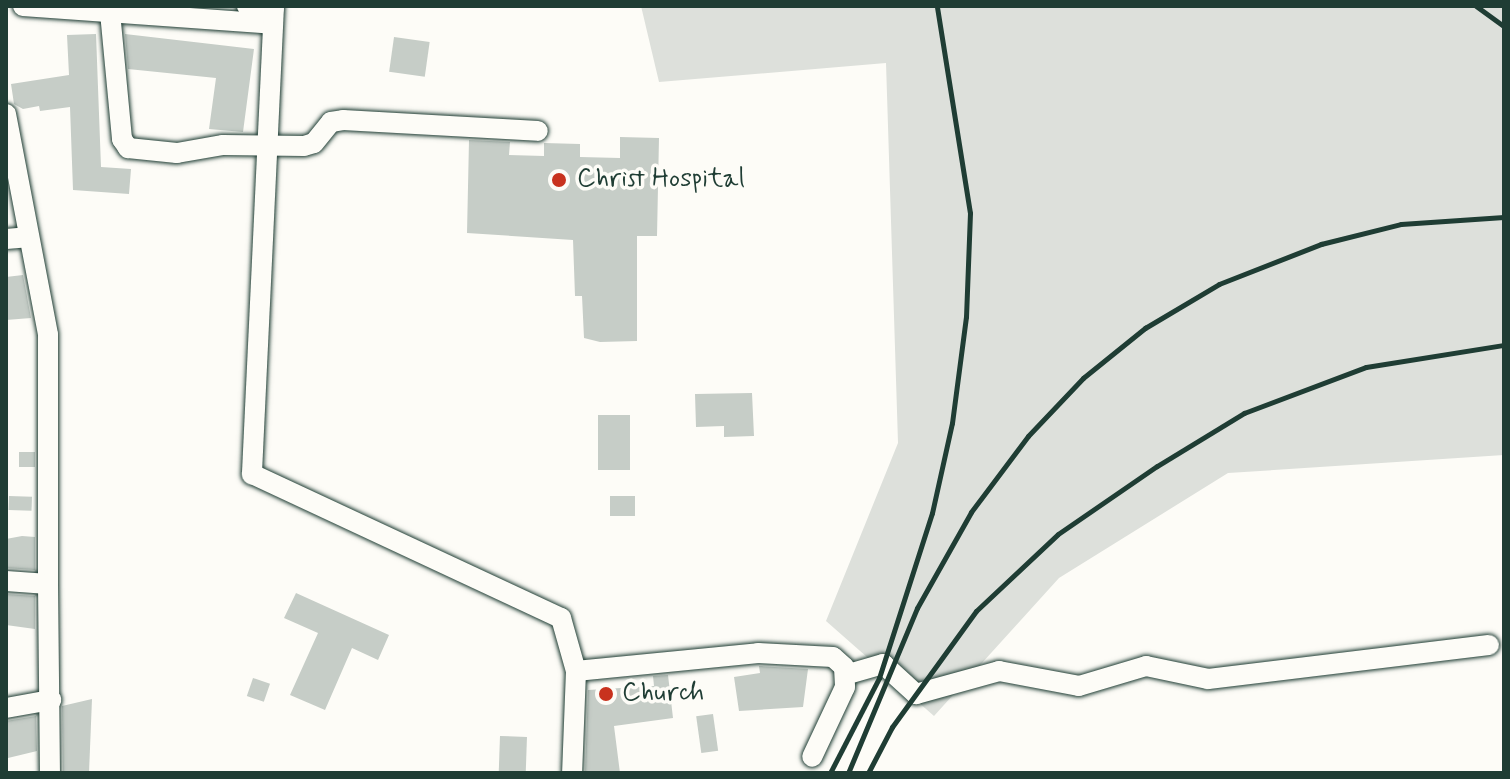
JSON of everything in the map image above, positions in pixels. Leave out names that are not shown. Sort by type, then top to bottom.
[{"type":"street","points":[[23,6],[110,12],[273,13]]},
{"type":"street","points":[[247,6],[273,13]]},
{"type":"street","points":[[110,12],[122,139],[128,148],[177,153],[223,145],[310,145],[331,122],[343,120],[538,131]]},
{"type":"street","points":[[273,13],[252,474],[561,618],[576,671],[572,773]]},
{"type":"street","points":[[6,114],[8,143],[48,335],[50,773]]},
{"type":"street","points":[[6,239],[27,237]]},
{"type":"street","points":[[6,581],[48,584]]},
{"type":"street","points":[[845,675],[883,664],[922,694],[999,671],[1079,686],[1146,666],[1208,679],[1489,645]]},
{"type":"street","points":[[576,671],[803,652],[833,657],[845,675]]},
{"type":"street","points":[[812,757],[845,675]]},
{"type":"street","points":[[6,708],[51,700]]},
{"type":"shaded area","points":[[641,6],[1504,6],[1504,455],[1228,473],[1059,578],[934,716],[826,621],[898,443],[886,63],[659,82]]},
{"type":"building","points":[[96,34],[101,167],[131,169],[129,194],[73,190],[70,107],[40,111],[39,106],[23,109],[14,104],[11,84],[69,75],[67,35]]},
{"type":"building","points":[[125,34],[254,49],[243,132],[209,129],[216,78],[128,69]]},
{"type":"building","points":[[394,37],[430,42],[425,77],[389,72]]},
{"type":"building","points":[[620,137],[659,138],[657,236],[637,236],[637,341],[600,342],[584,338],[582,296],[575,296],[573,240],[467,233],[469,140],[510,142],[509,155],[544,156],[544,143],[580,144],[580,157],[620,158]]},
{"type":"building","points":[[23,275],[31,318],[6,320],[6,277]]},
{"type":"building","points":[[752,393],[754,436],[724,437],[724,426],[696,427],[695,394]]},
{"type":"building","points":[[598,415],[630,415],[630,470],[598,470]]},
{"type":"building","points":[[19,452],[35,452],[35,467],[19,467]]},
{"type":"building","points":[[9,496],[32,497],[31,511],[9,510]]},
{"type":"building","points":[[610,496],[635,496],[635,516],[610,516]]},
{"type":"building","points":[[35,537],[35,570],[6,568],[6,539]]},
{"type":"building","points":[[296,593],[389,635],[378,660],[352,648],[325,710],[290,695],[318,633],[284,618]]},
{"type":"building","points":[[6,594],[35,596],[35,629],[6,625]]},
{"type":"building","points":[[759,666],[808,669],[803,707],[739,711],[734,677],[760,673]]},
{"type":"building","points":[[668,675],[673,718],[614,726],[620,773],[585,773],[588,690],[654,686],[653,676]]},
{"type":"building","points":[[253,678],[270,684],[264,702],[247,696]]},
{"type":"building","points":[[92,699],[89,773],[63,773],[62,706]]},
{"type":"building","points":[[713,714],[718,751],[701,753],[696,716]]},
{"type":"building","points":[[36,716],[37,751],[8,758],[6,721]]},
{"type":"building","points":[[500,736],[527,737],[526,773],[499,773]]},
{"type":"railway","points":[[830,773],[879,678],[932,513],[952,423],[966,317],[970,213],[937,6]]},
{"type":"railway","points":[[1476,6],[1504,26]]},
{"type":"railway","points":[[848,773],[917,608],[971,512],[1028,436],[1083,378],[1145,328],[1219,284],[1321,244],[1401,224],[1504,217]]},
{"type":"railway","points":[[868,773],[892,727],[976,611],[1058,534],[1157,466],[1244,413],[1366,367],[1504,345]]},
{"type":"place","name":"Christ Hospital","points":[[559,180]]},
{"type":"place","name":"Church","points":[[606,694]]}]
